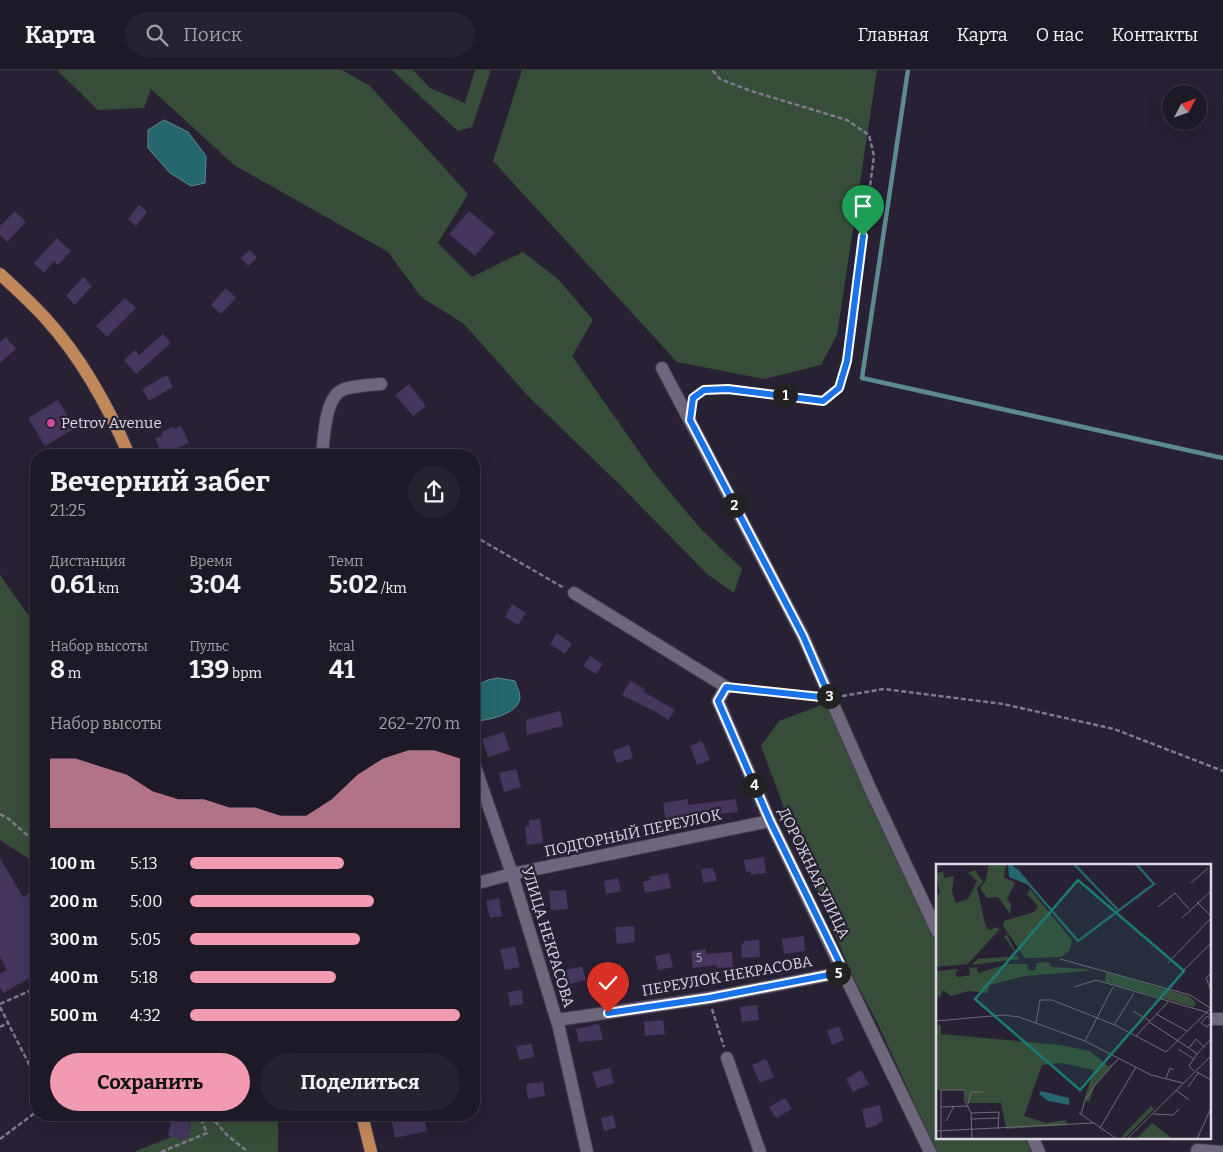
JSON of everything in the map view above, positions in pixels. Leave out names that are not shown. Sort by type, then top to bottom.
[{"type":"main road","points":[[0,274],[47,319],[84,367],[114,420],[126,449]]},
{"type":"main road","points":[[363,1121],[371,1152]]},
{"type":"street","points":[[662,368],[803,636],[936,929]]},
{"type":"street","points":[[323,449],[329,406],[339,391],[381,384]]},
{"type":"street","points":[[574,593],[726,687]]},
{"type":"street","name":"ДОРОЖНАЯ УЛИЦА","points":[[726,687],[718,701],[770,821],[930,1152]]},
{"type":"street","name":"УЛИЦА НЕКРАСОВА","points":[[480,781],[512,874],[557,1020],[587,1152]]},
{"type":"street","name":"ПОДГОРНЫЙ ПЕРЕУЛОК","points":[[480,882],[512,874],[770,821]]},
{"type":"street","name":"ПЕРЕУЛОК НЕКРАСОВА","points":[[557,1020],[709,998],[844,972]]},
{"type":"street","points":[[1210,1019],[1223,1019]]},
{"type":"street","points":[[727,1058],[760,1152]]},
{"type":"street","points":[[1033,1140],[1039,1152]]},
{"type":"street","points":[[1198,1150],[1223,1152]]},
{"type":"path","points":[[690,420],[693,398],[704,390],[728,389],[823,401],[839,388],[847,361],[874,156],[868,135],[847,120],[751,91],[720,78],[712,70]]},
{"type":"path","points":[[480,539],[574,593]]},
{"type":"path","points":[[726,687],[830,698],[884,689],[1003,704],[1114,729],[1223,772]]},
{"type":"path","points":[[0,814],[10,819],[30,837]]},
{"type":"path","points":[[30,991],[0,1005],[30,1066]]},
{"type":"path","points":[[709,998],[727,1058]]},
{"type":"path","points":[[0,1026],[8,1023]]},
{"type":"path","points":[[0,1138],[30,1116]]},
{"type":"path","points":[[161,1152],[207,1133],[201,1121]]},
{"type":"path","points":[[215,1121],[227,1135],[248,1152]]},
{"type":"shaded area","points":[[57,70],[342,70],[370,86],[468,194],[438,243],[472,277],[523,252],[558,279],[593,320],[572,356],[654,473],[700,528],[742,569],[734,593],[707,574],[619,484],[528,396],[464,324],[421,297],[388,252],[234,165],[151,89],[144,108],[98,110]]},
{"type":"shaded area","points":[[392,70],[413,70],[430,88],[465,103],[475,70],[491,70],[472,127],[458,131]]},
{"type":"shaded area","points":[[522,70],[877,70],[837,335],[821,365],[764,379],[677,362],[493,161]]},
{"type":"shaded area","points":[[164,120],[188,132],[206,156],[205,183],[191,186],[170,173],[148,148],[148,130]]},
{"type":"shaded area","points":[[0,575],[30,618],[30,860],[0,840]]},
{"type":"shaded area","points":[[498,678],[515,681],[520,695],[519,703],[509,712],[480,720],[480,684]]},
{"type":"shaded area","points":[[824,704],[833,716],[936,942],[936,1140],[1026,1140],[1031,1152],[937,1152],[876,1020],[852,975],[790,824],[761,746],[779,721]]},
{"type":"shaded area","points":[[186,1121],[278,1121],[278,1152],[134,1152],[173,1136],[180,1140],[183,1139],[188,1136],[191,1129]]},
{"type":"building","points":[[139,205],[147,212],[136,226],[128,219]]},
{"type":"building","points":[[15,211],[26,222],[7,242],[0,235],[0,226]]},
{"type":"building","points":[[469,211],[495,233],[475,256],[449,234]]},
{"type":"building","points":[[57,238],[71,251],[58,265],[54,261],[44,273],[34,263]]},
{"type":"building","points":[[250,250],[257,258],[248,266],[241,258]]},
{"type":"building","points":[[83,277],[92,286],[75,305],[66,296]]},
{"type":"building","points":[[226,288],[236,298],[221,314],[211,305]]},
{"type":"building","points":[[125,298],[136,308],[107,337],[96,326]]},
{"type":"building","points":[[163,334],[171,343],[136,374],[124,360],[135,350],[139,355]]},
{"type":"building","points":[[6,337],[16,349],[0,363],[0,342]]},
{"type":"building","points":[[167,375],[173,387],[149,401],[142,389]]},
{"type":"building","points":[[409,384],[426,406],[413,416],[395,395]]},
{"type":"building","name":"Petrov Avenue","points":[[58,400],[75,428],[45,446],[28,418]]},
{"type":"building","points":[[181,426],[189,443],[176,449],[160,449],[155,439],[163,435],[162,432],[173,427],[174,429]]},
{"type":"building","points":[[512,604],[526,613],[518,625],[505,617]]},
{"type":"building","points":[[557,633],[572,644],[565,654],[550,644]]},
{"type":"building","points":[[590,656],[603,664],[596,674],[583,666]]},
{"type":"building","points":[[630,681],[645,689],[644,692],[675,710],[668,720],[622,695]]},
{"type":"building","points":[[560,711],[563,726],[527,735],[526,720]]},
{"type":"building","points":[[504,732],[510,750],[488,757],[482,739]]},
{"type":"building","points":[[702,741],[710,760],[697,765],[690,746]]},
{"type":"building","points":[[629,745],[633,758],[617,763],[613,751]]},
{"type":"building","points":[[516,769],[521,787],[504,792],[499,773]]},
{"type":"building","points":[[688,799],[688,805],[736,799],[738,812],[682,818],[666,822],[663,803]]},
{"type":"building","points":[[540,819],[543,843],[527,845],[525,826],[529,826],[529,820]]},
{"type":"building","points":[[764,857],[766,873],[751,875],[750,871],[746,872],[744,860]]},
{"type":"building","points":[[0,858],[23,897],[30,893],[30,977],[3,993],[0,987],[0,974],[7,970],[0,957]]},
{"type":"building","points":[[713,868],[717,881],[703,883],[701,869]]},
{"type":"building","points":[[668,873],[671,888],[645,893],[643,882],[650,880],[649,877]]},
{"type":"building","points":[[618,878],[621,891],[606,894],[604,881]]},
{"type":"building","points":[[566,890],[568,909],[551,910],[549,891]]},
{"type":"building","points":[[499,898],[502,916],[490,918],[486,901]]},
{"type":"building","points":[[634,926],[635,942],[617,944],[615,927]]},
{"type":"building","points":[[804,936],[805,951],[784,954],[782,939]]},
{"type":"building","points":[[759,940],[760,957],[742,958],[741,944],[744,941]]},
{"type":"building","points":[[515,946],[520,967],[505,970],[500,950]]},
{"type":"building","points":[[706,949],[706,954],[732,952],[733,967],[717,968],[716,965],[693,968],[691,951]]},
{"type":"building","points":[[670,953],[673,967],[658,970],[655,956]]},
{"type":"building","points":[[621,964],[623,978],[608,979],[607,965]]},
{"type":"building","points":[[582,966],[586,980],[569,984],[566,970]]},
{"type":"building","points":[[522,990],[523,1004],[510,1006],[508,992]]},
{"type":"building","points":[[757,1005],[759,1020],[742,1022],[740,1007]]},
{"type":"building","points":[[663,1020],[665,1034],[645,1036],[644,1022]]},
{"type":"building","points":[[599,1024],[603,1040],[579,1042],[576,1029]]},
{"type":"building","points":[[839,1026],[844,1040],[832,1045],[827,1031]]},
{"type":"building","points":[[532,1044],[534,1057],[519,1060],[516,1046]]},
{"type":"building","points":[[766,1059],[774,1077],[760,1083],[752,1065]]},
{"type":"building","points":[[610,1068],[614,1083],[597,1088],[592,1072]]},
{"type":"building","points":[[861,1070],[869,1084],[853,1092],[846,1079]]},
{"type":"building","points":[[543,1082],[545,1096],[528,1099],[526,1084]]},
{"type":"building","points":[[785,1098],[792,1109],[776,1118],[769,1107]]},
{"type":"building","points":[[880,1105],[883,1122],[866,1128],[862,1109]]},
{"type":"building","points":[[613,1115],[616,1128],[604,1131],[601,1118]]},
{"type":"building","points":[[172,1121],[186,1121],[189,1123],[191,1131],[188,1137],[180,1140],[168,1135]]},
{"type":"building","points":[[425,1121],[427,1131],[395,1138],[392,1122]]},
{"type":"waterway","points":[[908,70],[862,378],[1223,458]]},
{"type":"place","name":"Petrov Avenue","points":[[51,423]]},
{"type":"route","points":[[608,1013],[709,998],[844,972],[770,821],[718,701],[726,687],[830,698],[803,636],[690,420],[693,398],[704,390],[728,389],[823,401],[839,388],[847,361],[863,236]]}]
